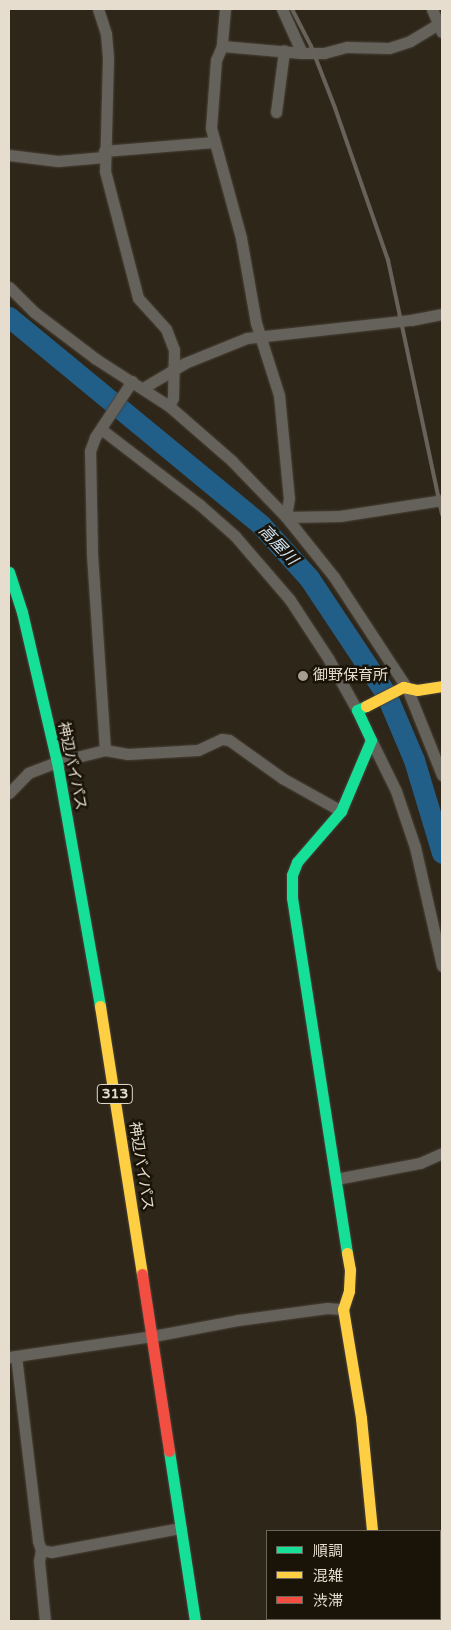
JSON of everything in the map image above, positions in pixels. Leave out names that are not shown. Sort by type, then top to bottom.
[{"type":"main road","name":"神辺バイパス","points":[[9,572],[22,612],[57,762],[90,938],[153,1336],[195,1621]]},
{"type":"main road","points":[[372,1530],[361,1418],[343,1309],[349,1290],[350,1270],[292,897],[292,875],[297,862],[341,811],[371,740],[359,709],[404,688],[416,690],[442,686]]},
{"type":"street","points":[[98,9],[106,34],[108,59],[105,171],[136,290],[144,307],[166,329],[174,350],[173,398],[169,406]]},
{"type":"street","points":[[224,9],[222,46],[216,60],[211,110],[214,142],[241,238],[260,336],[279,395],[289,498],[286,517]]},
{"type":"street","points":[[282,9],[302,53]]},
{"type":"street","points":[[222,46],[302,53],[324,53],[347,47],[389,48],[440,28],[432,9]]},
{"type":"street","points":[[276,112],[284,51]]},
{"type":"street","points":[[9,156],[58,161],[214,142]]},
{"type":"street","points":[[9,287],[42,318],[96,359],[130,384],[143,388],[169,406],[232,461],[286,517],[334,577],[404,688],[442,775]]},
{"type":"street","points":[[143,388],[175,369],[225,346],[260,336],[411,320],[442,314]]},
{"type":"street","points":[[106,750],[92,552],[90,451],[91,444],[130,384]]},
{"type":"street","points":[[103,427],[235,536],[290,600],[359,709]]},
{"type":"street","points":[[286,517],[340,516],[442,500]]},
{"type":"street","points":[[9,793],[28,773],[57,762],[106,750],[128,754],[198,750],[222,739],[229,740],[282,778],[341,811]]},
{"type":"street","points":[[371,740],[396,791],[415,847],[442,966]]},
{"type":"street","points":[[336,1179],[420,1163],[442,1153]]},
{"type":"street","points":[[45,1621],[39,1561],[41,1550],[38,1541],[12,1357],[153,1336],[238,1320],[318,1309],[343,1309]]},
{"type":"street","points":[[41,1550],[51,1552],[182,1528]]},
{"type":"waterway","name":"高屋川","points":[[9,317],[261,525],[309,578],[386,694],[414,760],[442,853]]},
{"type":"railway","points":[[292,9],[311,46],[335,108],[388,260],[442,514]]},
{"type":"traffic: fast","points":[[9,572],[22,612],[57,762],[100,1006]]},
{"type":"traffic: fast","points":[[347,1253],[292,897],[292,875],[297,862],[341,811],[371,740],[357,710],[366,706]]},
{"type":"traffic: fast","points":[[169,1451],[195,1621]]},
{"type":"traffic: slow","points":[[366,706],[403,687],[417,690],[442,686]]},
{"type":"traffic: slow","points":[[100,1006],[142,1274]]},
{"type":"traffic: slow","points":[[347,1253],[350,1270],[349,1291],[343,1309],[361,1418],[372,1530]]},
{"type":"traffic: jam","points":[[142,1274],[169,1451]]},
{"type":"place","name":"御野保育所","points":[[303,676]]}]
